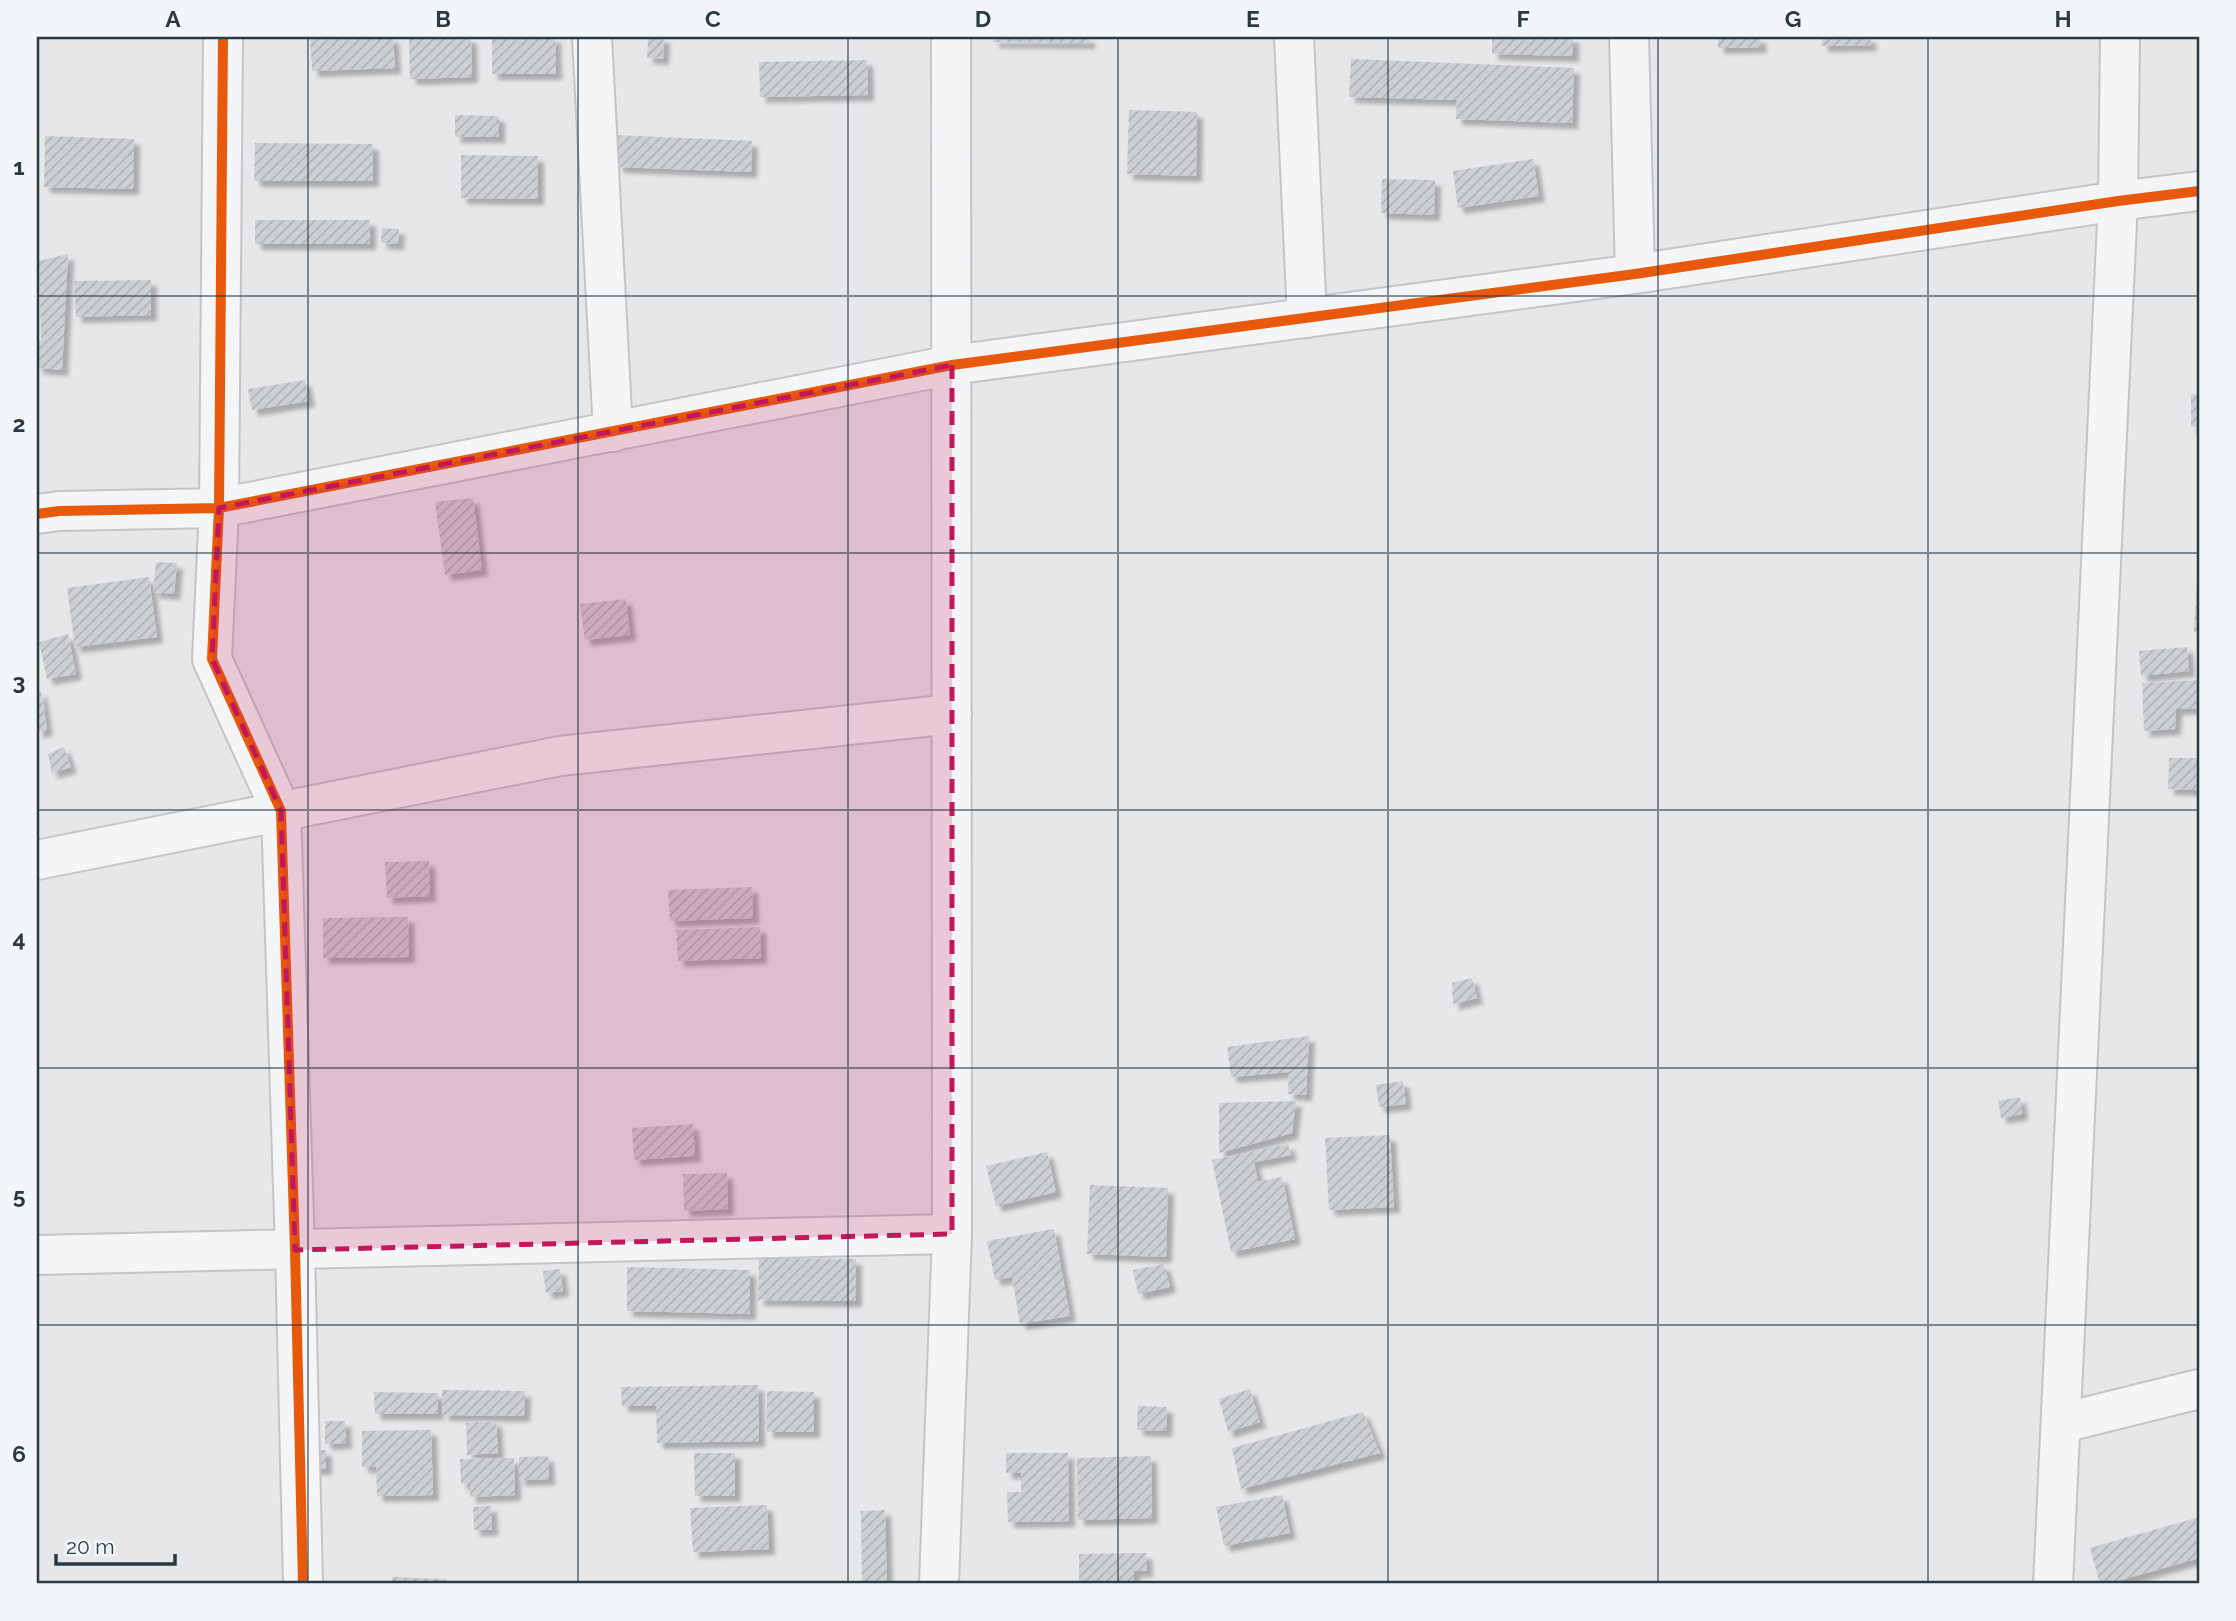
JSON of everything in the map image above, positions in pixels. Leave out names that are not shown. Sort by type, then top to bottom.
[{"type":"street","points":[[223,37],[219,508],[212,659],[281,811],[303,1584]]},
{"type":"street","points":[[592,37],[612,432]]},
{"type":"street","points":[[939,1584],[952,1234],[951,37]]},
{"type":"street","points":[[1294,37],[1307,318]]},
{"type":"street","points":[[1629,37],[1635,274]]},
{"type":"street","points":[[2053,1584],[2118,201],[2120,37]]},
{"type":"street","points":[[37,514],[59,511],[219,508],[952,365],[1635,274],[2199,191]]},
{"type":"street","points":[[37,860],[560,756],[952,714]]},
{"type":"street","points":[[37,1255],[952,1234]]},
{"type":"street","points":[[2062,1423],[2199,1389]]},
{"type":"highlighted area","points":[[952,365],[952,1234],[295,1250],[281,811],[212,659],[219,508]]},
{"type":"building","points":[[310,37],[393,37],[395,68],[312,71]]},
{"type":"building","points":[[471,37],[472,77],[410,79],[409,38]]},
{"type":"building","points":[[492,37],[555,37],[556,74],[492,74]]},
{"type":"building","points":[[648,37],[664,37],[663,59],[647,58]]},
{"type":"building","points":[[993,37],[1089,37],[1089,43],[993,42]]},
{"type":"building","points":[[1492,37],[1573,37],[1573,56],[1492,54]]},
{"type":"building","points":[[1718,37],[1760,37],[1761,47],[1718,48]]},
{"type":"building","points":[[1822,37],[1870,37],[1871,45],[1822,46]]},
{"type":"building","points":[[1351,59],[1574,68],[1572,123],[1456,119],[1457,100],[1349,97]]},
{"type":"building","points":[[867,60],[868,95],[760,97],[759,62]]},
{"type":"building","points":[[1129,110],[1197,112],[1196,176],[1127,174]]},
{"type":"building","points":[[455,115],[499,116],[499,137],[455,137]]},
{"type":"building","points":[[617,135],[752,141],[751,172],[617,167]]},
{"type":"building","points":[[45,136],[134,139],[133,189],[44,187]]},
{"type":"building","points":[[255,143],[373,144],[373,181],[254,181]]},
{"type":"building","points":[[461,155],[538,156],[538,199],[461,198]]},
{"type":"building","points":[[1533,159],[1539,196],[1458,208],[1453,171]]},
{"type":"building","points":[[1382,179],[1435,180],[1434,215],[1381,213]]},
{"type":"building","points":[[255,220],[370,220],[370,244],[255,244]]},
{"type":"building","points":[[382,228],[399,229],[398,244],[381,243]]},
{"type":"building","points":[[68,254],[62,370],[37,368],[37,340],[41,340],[39,261]]},
{"type":"building","points":[[151,280],[151,315],[76,317],[74,281]]},
{"type":"building","points":[[305,380],[309,401],[252,410],[248,389]]},
{"type":"building","points":[[2191,394],[2199,395],[2199,427],[2191,427]]},
{"type":"building","points":[[473,498],[482,570],[445,575],[435,502]]},
{"type":"building","points":[[156,562],[177,563],[174,594],[153,592]]},
{"type":"building","points":[[149,577],[157,637],[75,647],[67,588]]},
{"type":"building","points":[[2197,580],[2199,631],[2194,632]]},
{"type":"building","points":[[626,599],[630,635],[585,640],[580,604]]},
{"type":"building","points":[[68,634],[76,674],[47,679],[39,642]]},
{"type":"building","points":[[2187,647],[2189,671],[2141,676],[2139,651]]},
{"type":"building","points":[[2199,680],[2199,708],[2176,709],[2175,729],[2144,731],[2142,683]]},
{"type":"building","points":[[41,691],[47,730],[37,732],[37,692]]},
{"type":"building","points":[[64,747],[71,767],[52,773],[48,754]]},
{"type":"building","points":[[2169,758],[2199,758],[2199,790],[2168,789]]},
{"type":"building","points":[[429,861],[430,896],[387,898],[385,862]]},
{"type":"building","points":[[752,887],[753,918],[670,921],[668,890]]},
{"type":"building","points":[[408,917],[409,957],[323,958],[323,918]]},
{"type":"building","points":[[760,927],[761,958],[678,961],[676,930]]},
{"type":"building","points":[[1472,978],[1477,998],[1453,1004],[1452,983]]},
{"type":"building","points":[[1309,1036],[1306,1095],[1288,1094],[1289,1072],[1231,1077],[1227,1047]]},
{"type":"building","points":[[1403,1081],[1406,1104],[1379,1107],[1376,1085]]},
{"type":"building","points":[[2020,1097],[2022,1114],[2001,1118],[1998,1101]]},
{"type":"building","points":[[1296,1101],[1292,1133],[1219,1153],[1219,1103]]},
{"type":"building","points":[[693,1124],[695,1156],[634,1160],[632,1128]]},
{"type":"building","points":[[1390,1135],[1394,1207],[1329,1210],[1325,1138]]},
{"type":"building","points":[[1288,1144],[1291,1155],[1254,1162],[1258,1182],[1282,1177],[1295,1239],[1231,1252],[1212,1160]]},
{"type":"building","points":[[1047,1152],[1056,1192],[996,1206],[986,1166]]},
{"type":"building","points":[[727,1173],[728,1209],[684,1211],[683,1174]]},
{"type":"building","points":[[1090,1185],[1168,1188],[1166,1257],[1087,1254]]},
{"type":"building","points":[[1054,1229],[1070,1316],[1020,1324],[1012,1277],[995,1280],[987,1241]]},
{"type":"building","points":[[759,1258],[856,1259],[856,1301],[758,1300]]},
{"type":"building","points":[[1164,1264],[1170,1287],[1138,1294],[1133,1270]]},
{"type":"building","points":[[627,1267],[750,1270],[750,1314],[627,1311]]},
{"type":"building","points":[[560,1269],[563,1291],[546,1293],[543,1271]]},
{"type":"building","points":[[758,1385],[759,1441],[657,1443],[656,1406],[622,1406],[621,1387]]},
{"type":"building","points":[[1250,1389],[1260,1422],[1228,1432],[1219,1399]]},
{"type":"building","points":[[442,1390],[525,1391],[524,1416],[443,1415]]},
{"type":"building","points":[[767,1391],[814,1392],[814,1432],[767,1432]]},
{"type":"building","points":[[374,1392],[438,1393],[438,1414],[375,1414]]},
{"type":"building","points":[[1138,1406],[1167,1407],[1166,1431],[1137,1430]]},
{"type":"building","points":[[1363,1412],[1380,1453],[1241,1489],[1232,1448]]},
{"type":"building","points":[[325,1421],[345,1421],[346,1443],[325,1444]]},
{"type":"building","points":[[496,1421],[498,1453],[467,1455],[466,1423]]},
{"type":"building","points":[[431,1430],[433,1495],[377,1496],[376,1467],[362,1467],[362,1431]]},
{"type":"building","points":[[303,1450],[326,1450],[326,1469],[302,1469]]},
{"type":"building","points":[[694,1453],[735,1453],[735,1496],[695,1496]]},
{"type":"building","points":[[1006,1453],[1068,1453],[1069,1521],[1008,1522],[1007,1492],[1021,1492],[1021,1473],[1006,1473]]},
{"type":"building","points":[[548,1456],[549,1479],[519,1480],[519,1457]]},
{"type":"building","points":[[1151,1456],[1152,1518],[1078,1520],[1077,1458]]},
{"type":"building","points":[[514,1458],[515,1495],[470,1497],[470,1483],[461,1484],[460,1459]]},
{"type":"building","points":[[1282,1495],[1290,1533],[1224,1546],[1216,1507]]},
{"type":"building","points":[[767,1505],[769,1549],[693,1552],[690,1508]]},
{"type":"building","points":[[491,1506],[492,1530],[474,1530],[473,1507]]},
{"type":"building","points":[[885,1510],[887,1584],[862,1584],[861,1511]]},
{"type":"building","points":[[2199,1517],[2199,1558],[2100,1584],[2090,1548]]},
{"type":"building","points":[[1146,1553],[1147,1571],[1134,1571],[1134,1584],[1079,1584],[1079,1554]]},
{"type":"building","points":[[392,1577],[446,1579],[445,1584],[392,1584]]},
{"type":"cycle path","points":[[223,37],[219,508],[212,659],[281,811],[303,1584]]},
{"type":"cycle path","points":[[37,514],[59,511],[219,508],[952,365],[1635,274],[2199,191]]}]
